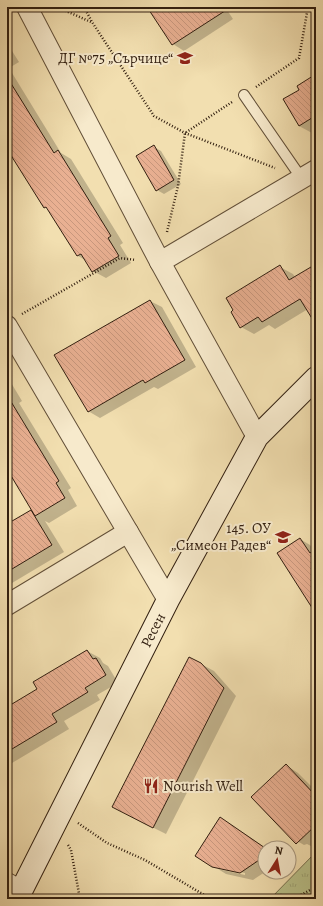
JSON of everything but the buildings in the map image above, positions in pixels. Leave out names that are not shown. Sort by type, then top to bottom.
[{"type":"street","points":[[27,7],[160,262],[257,437]]},
{"type":"street","points":[[160,262],[309,174]]},
{"type":"street","points":[[14,321],[128,532],[168,600]]},
{"type":"street","name":"Ресен","points":[[15,891],[58,819],[168,600],[257,437],[316,378]]},
{"type":"street","points":[[7,605],[128,532]]},
{"type":"lane","points":[[244,95],[309,174]]},
{"type":"path","points":[[57,7],[92,22]]},
{"type":"path","points":[[84,7],[92,22],[154,116],[185,133],[309,174]]},
{"type":"path","points":[[14,321],[120,258],[160,262],[178,186],[185,133],[299,58],[308,7]]},
{"type":"path","points":[[58,819],[71,850],[80,899]]},
{"type":"path","points":[[58,819],[145,860],[211,899]]},
{"type":"path","points":[[293,899],[316,887]]},
{"type":"green space","points":[[316,852],[316,899],[270,899],[289,880],[297,880],[297,871]]},
{"type":"place","name":"ДГ №75 „Сърчице“","points":[[185,58]]},
{"type":"place","name":"145. ОУ „Симеон Радев“","points":[[283,537]]},
{"type":"place","name":"Nourish Well","points":[[151,786]]}]
